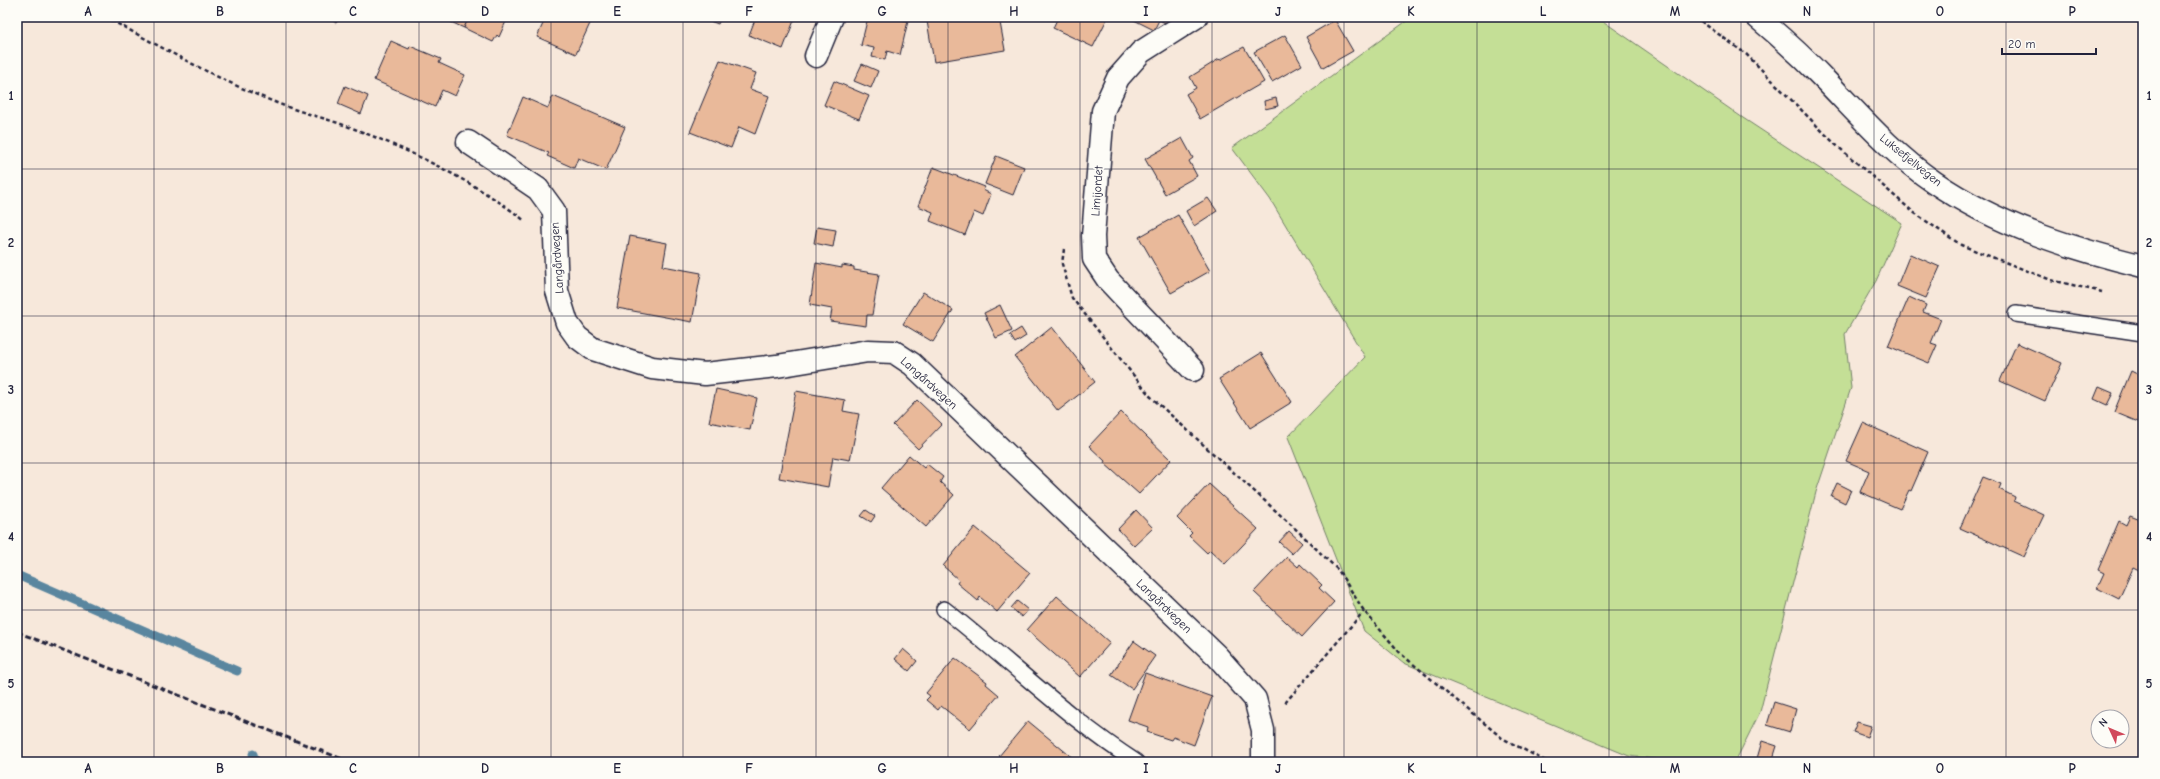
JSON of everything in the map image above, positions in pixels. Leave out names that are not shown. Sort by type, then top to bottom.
[{"type":"street","points":[[816,56],[832,17]]},
{"type":"street","name":"Limijordet","points":[[1193,370],[1108,280],[1094,259],[1093,236],[1103,111],[1118,78],[1141,52],[1196,17]]},
{"type":"street","name":"Luksefjellvegen","points":[[1757,17],[1790,45],[1876,132],[1933,181],[2008,223],[2086,252],[2143,266]]},
{"type":"street","name":"Langårdvegen","points":[[468,142],[538,189],[554,211],[557,291],[567,323],[577,337],[593,349],[652,368],[705,374],[777,366],[868,351],[894,352],[912,364],[1216,656],[1255,699],[1262,730],[1263,762]]},
{"type":"lane","points":[[2016,314],[2143,333]]},
{"type":"lane","points":[[944,608],[1088,729],[1136,762]]},
{"type":"path","points":[[105,17],[217,77],[273,102],[353,128],[429,162],[480,189],[556,246]]},
{"type":"path","points":[[1065,246],[1062,264],[1072,298],[1150,396],[1300,533],[1338,570],[1364,611],[1401,654],[1502,738],[1547,762]]},
{"type":"path","points":[[1262,730],[1364,611]]},
{"type":"green space","points":[[1412,17],[1597,17],[1743,118],[1902,223],[1876,281],[1845,334],[1851,388],[1816,492],[1760,712],[1735,762],[1679,762],[1629,756],[1404,663],[1364,631],[1288,437],[1365,357],[1270,199],[1232,148]]},
{"type":"building","points":[[328,17],[340,17],[336,23]]},
{"type":"building","points":[[440,17],[469,17],[464,28]]},
{"type":"building","points":[[469,17],[508,17],[499,37],[497,35],[493,42],[464,28]]},
{"type":"building","points":[[546,17],[593,17],[576,54],[537,37]]},
{"type":"building","points":[[699,17],[721,17],[718,24]]},
{"type":"building","points":[[756,17],[795,18],[783,49],[749,35]]},
{"type":"building","points":[[868,17],[890,17],[908,21],[900,55],[887,51],[885,60],[872,57],[874,48],[861,45]]},
{"type":"building","points":[[952,17],[999,17],[1005,50],[934,62],[927,21]]},
{"type":"building","points":[[1058,17],[1108,17],[1093,47],[1053,28]]},
{"type":"building","points":[[1128,17],[1171,17],[1168,24],[1159,20],[1154,30]]},
{"type":"building","points":[[1335,20],[1353,51],[1323,68],[1306,37]]},
{"type":"building","points":[[1285,35],[1302,65],[1272,82],[1254,52]]},
{"type":"building","points":[[391,41],[409,49],[410,46],[441,59],[439,63],[465,75],[455,96],[442,90],[435,107],[374,80]]},
{"type":"building","points":[[1244,47],[1264,82],[1200,119],[1186,94],[1196,88],[1190,77],[1219,59],[1220,60]]},
{"type":"building","points":[[720,60],[756,73],[750,89],[769,96],[755,134],[739,127],[731,148],[690,132]]},
{"type":"building","points":[[862,64],[878,71],[871,88],[854,81]]},
{"type":"building","points":[[834,81],[869,96],[859,119],[824,105]]},
{"type":"building","points":[[345,86],[368,96],[361,114],[338,104]]},
{"type":"building","points":[[553,96],[625,127],[606,170],[578,158],[574,168],[547,156],[549,153],[507,135],[523,97],[548,108]]},
{"type":"building","points":[[1276,98],[1278,106],[1265,109],[1264,101]]},
{"type":"building","points":[[1182,138],[1193,158],[1189,161],[1197,176],[1165,194],[1145,159]]},
{"type":"building","points":[[996,156],[1024,167],[1013,195],[985,184]]},
{"type":"building","points":[[933,167],[985,187],[983,190],[991,194],[983,216],[974,212],[965,235],[930,221],[933,212],[918,206]]},
{"type":"building","points":[[1208,198],[1217,211],[1194,226],[1186,211]]},
{"type":"building","points":[[1178,215],[1210,271],[1171,293],[1139,237]]},
{"type":"building","points":[[817,227],[836,230],[833,247],[814,243]]},
{"type":"building","points":[[630,236],[667,243],[663,266],[701,273],[692,322],[617,308]]},
{"type":"building","points":[[1910,254],[1940,267],[1926,298],[1897,286]]},
{"type":"building","points":[[816,263],[842,268],[842,265],[854,267],[854,270],[879,274],[872,315],[867,315],[866,326],[830,321],[832,309],[810,305]]},
{"type":"building","points":[[923,292],[953,310],[933,342],[903,324]]},
{"type":"building","points":[[1909,297],[1926,305],[1923,312],[1941,319],[1931,343],[1937,345],[1929,363],[1888,346]]},
{"type":"building","points":[[1000,305],[1012,331],[996,338],[984,313]]},
{"type":"building","points":[[1052,327],[1095,382],[1058,411],[1015,357]]},
{"type":"building","points":[[1021,328],[1026,336],[1015,343],[1010,335]]},
{"type":"building","points":[[2017,343],[2062,363],[2045,401],[2000,381]]},
{"type":"building","points":[[1261,353],[1292,402],[1250,428],[1219,379]]},
{"type":"building","points":[[2131,371],[2143,377],[2143,424],[2114,412]]},
{"type":"building","points":[[2099,387],[2113,393],[2107,405],[2094,399]]},
{"type":"building","points":[[716,389],[757,398],[750,430],[709,422]]},
{"type":"building","points":[[796,391],[845,400],[843,411],[859,414],[850,460],[833,457],[828,487],[779,478]]},
{"type":"building","points":[[917,400],[942,424],[918,449],[893,425]]},
{"type":"building","points":[[1121,412],[1171,460],[1139,494],[1104,463],[1105,461],[1089,446]]},
{"type":"building","points":[[1863,423],[1928,452],[1911,491],[1909,490],[1900,509],[1860,492],[1869,471],[1846,461]]},
{"type":"building","points":[[909,455],[924,468],[927,464],[943,477],[940,482],[954,495],[926,527],[881,488]]},
{"type":"building","points":[[1983,477],[2001,484],[1999,489],[2015,497],[2014,501],[2044,515],[2024,557],[1960,528]]},
{"type":"building","points":[[1837,483],[1851,490],[1845,503],[1831,496]]},
{"type":"building","points":[[1209,484],[1258,529],[1225,564],[1210,550],[1207,553],[1189,536],[1192,533],[1177,518]]},
{"type":"building","points":[[866,510],[875,516],[871,522],[861,516]]},
{"type":"building","points":[[1136,510],[1153,528],[1134,546],[1118,529]]},
{"type":"building","points":[[2130,516],[2143,521],[2143,573],[2133,568],[2119,599],[2097,588],[2104,573],[2098,570],[2119,521],[2126,525]]},
{"type":"building","points":[[975,527],[1030,573],[997,612],[980,597],[978,601],[957,583],[959,580],[943,566]]},
{"type":"building","points":[[1289,531],[1302,543],[1292,554],[1279,542]]},
{"type":"building","points":[[1287,557],[1298,567],[1300,564],[1322,585],[1319,588],[1334,602],[1302,637],[1254,592]]},
{"type":"building","points":[[1057,596],[1110,643],[1080,677],[1027,630]]},
{"type":"building","points":[[1017,601],[1028,610],[1022,617],[1011,608]]},
{"type":"building","points":[[1134,641],[1155,656],[1132,689],[1111,675]]},
{"type":"building","points":[[903,649],[917,661],[909,671],[895,659]]},
{"type":"building","points":[[955,658],[987,682],[986,684],[999,695],[970,729],[941,706],[938,710],[926,700],[930,696],[926,693]]},
{"type":"building","points":[[1145,673],[1212,697],[1194,745],[1173,737],[1171,740],[1147,732],[1148,727],[1128,720]]},
{"type":"building","points":[[1774,702],[1796,709],[1790,732],[1767,725]]},
{"type":"building","points":[[1028,721],[1074,759],[1072,762],[1006,762],[999,756]]},
{"type":"building","points":[[1857,722],[1871,726],[1867,737],[1853,732]]},
{"type":"building","points":[[1762,741],[1777,746],[1772,762],[1756,762]]},
{"type":"waterway","points":[[17,575],[237,671]]},
{"type":"waterway","points":[[253,754],[255,762]]},
{"type":"railway","points":[[17,632],[350,762]]}]
